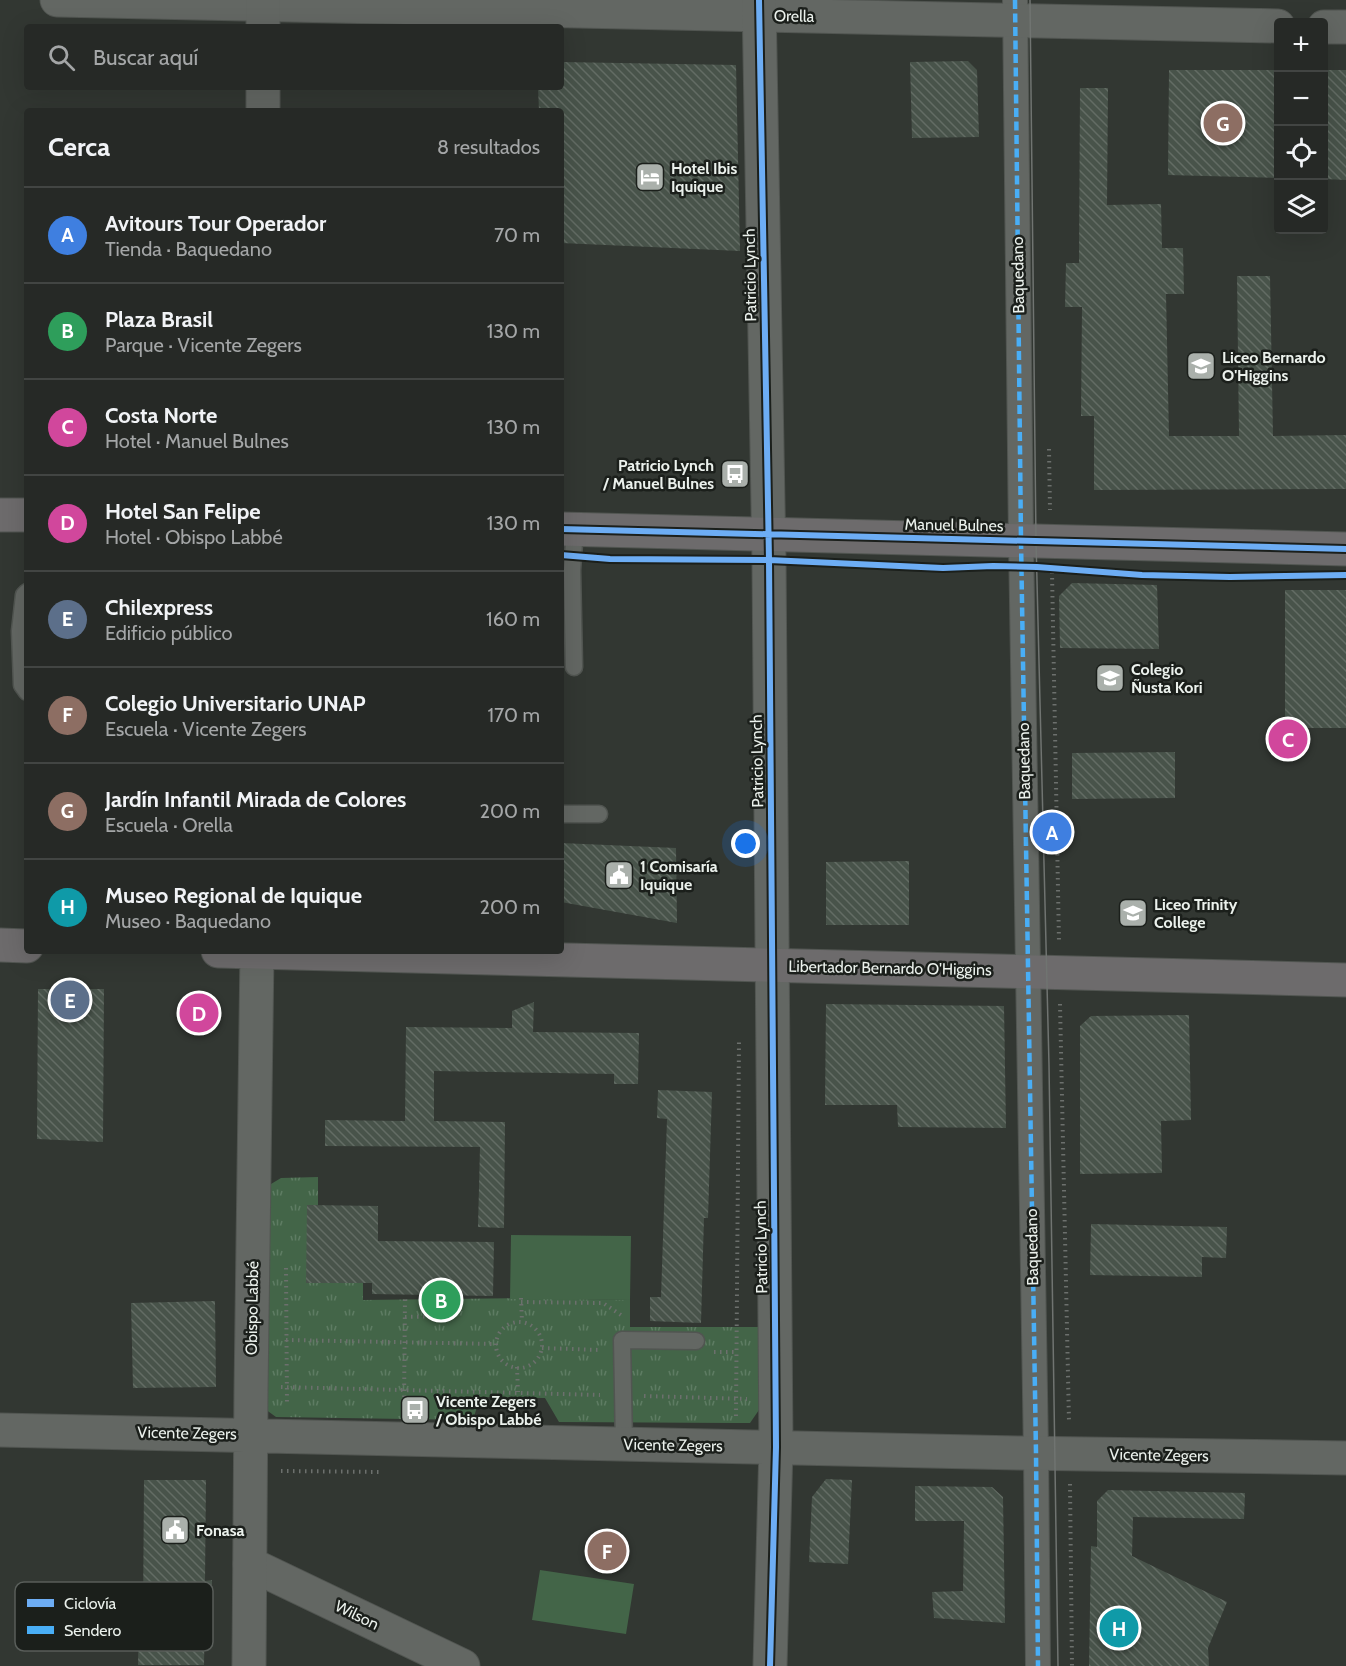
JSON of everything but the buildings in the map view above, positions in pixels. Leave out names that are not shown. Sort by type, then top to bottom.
[{"type":"main road","points":[[0,514],[24,515]]},
{"type":"main road","name":"Manuel Bulnes","points":[[568,529],[768,534],[1040,557],[1346,549]]},
{"type":"main road","points":[[0,945],[24,946]]},
{"type":"main road","name":"Libertador Bernardo O'Higgins","points":[[336,954],[1346,980]]},
{"type":"street","name":"Orella","points":[[57,0],[263,11],[759,8],[1015,10],[1274,26]]},
{"type":"street","name":"Patricio Lynch","points":[[759,8],[768,534],[776,1400],[770,1666]]},
{"type":"street","name":"Baquedano","points":[[1015,10],[1040,557],[1028,972],[1038,1666]]},
{"type":"street","points":[[1328,27],[1346,27]]},
{"type":"street","points":[[263,90],[263,108]]},
{"type":"street","name":"Obispo Labbé","points":[[249,1666],[257,954]]},
{"type":"street","name":"Vicente Zegers","points":[[0,1430],[1346,1458]]},
{"type":"street","name":"Wilson","points":[[250,1564],[463,1666]]},
{"type":"lane","points":[[568,529],[572,559],[574,667]]},
{"type":"lane","points":[[24,595],[20,631],[24,688]]},
{"type":"lane","points":[[564,814],[599,814]]},
{"type":"lane","points":[[624,1444],[622,1340],[696,1341]]},
{"type":"path","points":[[1049,446],[1040,557],[1060,973],[1072,1666]]},
{"type":"path","points":[[739,1035],[735,1424],[740,1446]]},
{"type":"path","points":[[403,1418],[405,1295]]},
{"type":"path","points":[[405,1317],[451,1316],[451,1309],[423,1309],[422,1295]]},
{"type":"path","points":[[522,1322],[521,1300],[603,1303],[621,1315],[622,1340]]},
{"type":"path","points":[[522,1322],[535,1328],[540,1334],[542,1348],[535,1361],[529,1366],[517,1367],[501,1359],[496,1344],[501,1330],[507,1325],[522,1322]]},
{"type":"path","points":[[286,1340],[496,1344]]},
{"type":"path","points":[[517,1367],[518,1392]]},
{"type":"path","points":[[251,1392],[265,1387],[776,1400]]},
{"type":"green space","points":[[318,1177],[318,1205],[307,1205],[363,1283],[363,1300],[521,1298],[630,1300],[630,1327],[763,1327],[761,1407],[750,1423],[559,1422],[545,1398],[480,1397],[473,1420],[276,1417],[265,1409],[261,1190],[281,1178]]},
{"type":"green space","points":[[511,1235],[631,1236],[630,1300],[510,1299]]},
{"type":"green space","points":[[540,1570],[634,1584],[626,1634],[532,1620]]},
{"type":"tram line","points":[[1030,0],[1036,541],[1049,1065],[1058,1666]]},
{"type":"marked path","points":[[1015,0],[1038,1666]]},
{"type":"cycle path","points":[[759,0],[769,560],[776,1447],[770,1666]]},
{"type":"cycle path","points":[[564,529],[1346,549]]},
{"type":"cycle path","points":[[564,555],[610,559],[769,560],[943,568],[1037,567],[1142,575],[1230,577],[1346,575]]},
{"type":"place","name":"Jardín Infantil Mirada de Colores","points":[[1223,123]]},
{"type":"place","name":"Hotel Ibis Iquique","points":[[650,177]]},
{"type":"place","name":"Liceo Bernardo O'Higgins","points":[[1201,366]]},
{"type":"place","name":"Patricio Lynch / Manuel Bulnes","points":[[735,474]]},
{"type":"place","name":"Colegio Ñusta Kori","points":[[1110,678]]},
{"type":"place","name":"Costa Norte","points":[[1288,739]]},
{"type":"place","name":"Avitours Tour Operador","points":[[1052,832]]},
{"type":"place","name":"1 Comisaría Iquique","points":[[619,875]]},
{"type":"place","name":"Liceo Trinity College","points":[[1133,913]]},
{"type":"place","name":"Chilexpress","points":[[70,1000]]},
{"type":"place","name":"Hotel San Felipe","points":[[199,1013]]},
{"type":"place","name":"Plaza Brasil","points":[[441,1300]]},
{"type":"place","name":"Vicente Zegers / Obispo Labbé","points":[[415,1410]]},
{"type":"place","name":"Fonasa","points":[[175,1530]]},
{"type":"place","name":"Colegio Universitario UNAP","points":[[607,1551]]},
{"type":"place","name":"Museo Regional de Iquique","points":[[1119,1628]]}]
